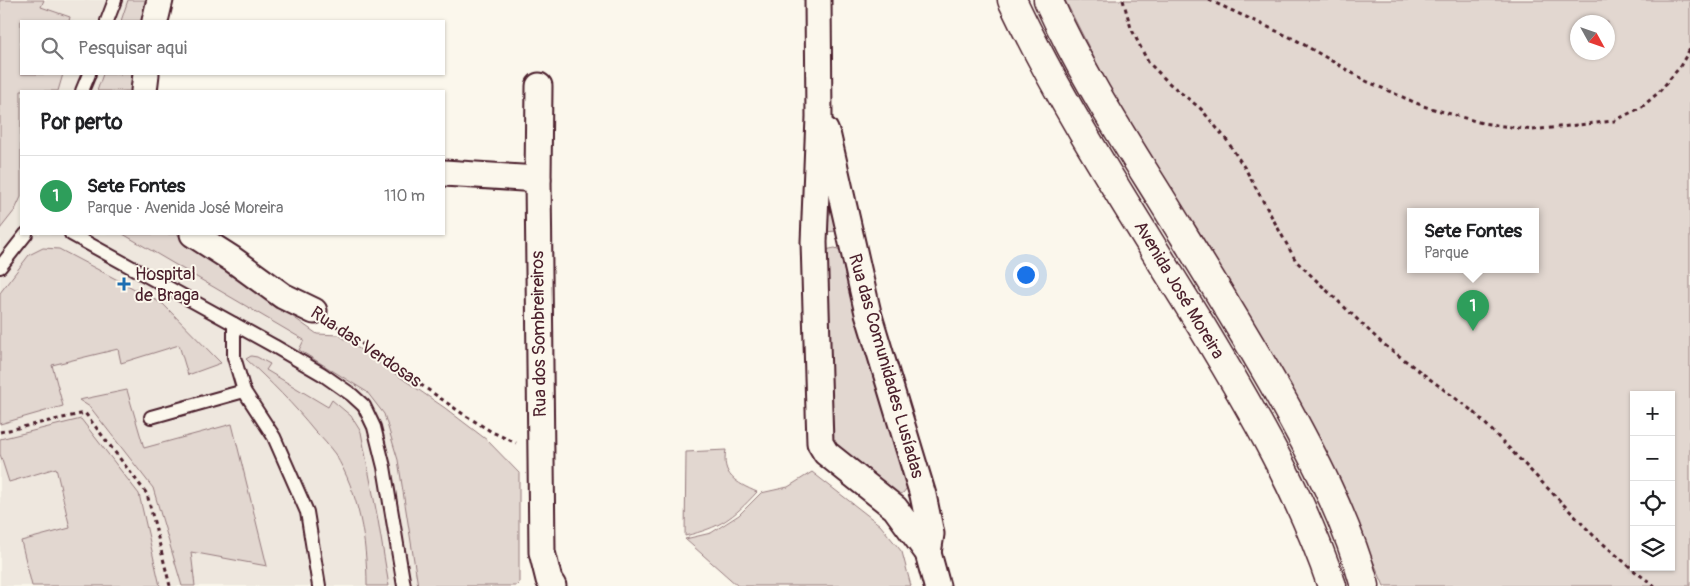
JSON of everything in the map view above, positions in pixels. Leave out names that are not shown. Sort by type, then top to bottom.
[{"type":"street","points":[[155,20],[160,0]]},
{"type":"street","name":"Rua das Comunidades Lusíadas","points":[[818,0],[819,117],[814,242],[820,443],[826,454],[895,508],[928,553],[937,586]]},
{"type":"street","name":"Avenida José Moreira","points":[[1012,0],[1031,40],[1070,112],[1229,371],[1261,428],[1307,520],[1332,586]]},
{"type":"street","name":"Avenida José Moreira","points":[[1048,0],[1074,53],[1130,150],[1254,350],[1300,432],[1347,532],[1365,586]]},
{"type":"street","points":[[144,90],[146,75]]},
{"type":"street","name":"Rua dos Sombreireiros","points":[[539,86],[538,179],[542,552],[551,583]]},
{"type":"street","name":"Rua das Comunidades Lusíadas","points":[[819,117],[828,137],[868,313],[923,495],[931,534],[928,553]]},
{"type":"street","points":[[445,174],[538,179]]},
{"type":"street","name":"Rua das Verdosas","points":[[195,235],[232,259],[283,296],[314,311]]},
{"type":"street","name":"Rua das Comunidades Lusíadas","points":[[814,242],[851,237]]},
{"type":"street","name":"Rua das Comunidades Lusíadas","points":[[895,508],[923,495]]},
{"type":"lane","points":[[108,20],[115,0]]},
{"type":"lane","points":[[82,90],[89,75]]},
{"type":"lane","points":[[0,267],[25,235]]},
{"type":"lane","points":[[73,235],[322,374],[364,406],[374,427],[384,467],[404,586]]},
{"type":"lane","points":[[234,324],[234,358],[244,391],[274,437],[307,512],[319,586]]},
{"type":"lane","points":[[151,417],[244,391]]},
{"type":"path","points":[[1123,0],[1131,28],[1148,62],[1170,84],[1201,109],[1226,139],[1246,170],[1296,261],[1382,343],[1475,413],[1593,535],[1654,586]]},
{"type":"path","points":[[1209,0],[1296,40],[1366,81],[1423,106],[1482,124],[1532,130],[1614,121],[1642,108],[1674,74],[1690,49]]},
{"type":"path","name":"Rua das Verdosas","points":[[314,311],[463,414],[540,458]]},
{"type":"path","points":[[0,432],[84,413],[147,494],[170,586]]},
{"type":"shaded area","name":"Hospital de Braga","points":[[0,0],[145,0],[141,20],[20,20],[20,75],[133,75],[131,90],[20,90],[20,235],[178,235],[433,417],[445,408],[487,440],[519,473],[519,583],[516,586],[0,586]]},
{"type":"shaded area","points":[[0,0],[44,0],[41,7],[70,17],[69,20],[20,20],[20,75],[63,75],[58,90],[20,90],[20,199],[15,210],[0,229]]},
{"type":"shaded area","points":[[128,0],[145,0],[141,20],[121,20]]},
{"type":"shaded area","points":[[1065,0],[1690,0],[1690,586],[1384,586],[1323,446],[1111,91]]},
{"type":"shaded area","points":[[103,75],[133,75],[131,90],[97,90]]},
{"type":"shaded area","points":[[823,149],[837,231],[824,232]]},
{"type":"shaded area","points":[[125,235],[178,235],[317,334],[339,335],[445,408],[487,440],[519,473],[519,583],[516,586],[418,586],[398,460],[384,414],[367,392],[299,350],[304,340]]},
{"type":"shaded area","points":[[43,248],[59,249],[163,304],[221,363],[188,375],[179,345],[121,363],[118,349],[52,365],[63,406],[0,424],[0,293],[29,255]]},
{"type":"shaded area","points":[[835,248],[844,251],[849,259],[842,261],[846,278],[853,276],[910,484],[903,493],[892,496],[839,453],[829,437],[825,250]]},
{"type":"shaded area","points":[[251,356],[270,364],[266,370],[328,407],[332,400],[351,416],[361,432],[389,586],[367,586],[363,535],[356,501],[335,454],[290,403],[246,359]]},
{"type":"shaded area","points":[[127,390],[144,448],[232,424],[267,566],[191,552],[195,586],[182,586],[153,488],[90,407],[79,400]]},
{"type":"shaded area","points":[[81,419],[139,494],[160,586],[32,586],[21,541],[70,528],[56,468],[9,482],[0,454],[0,439]]},
{"type":"shaded area","points":[[726,450],[725,459],[728,472],[737,481],[757,492],[725,521],[708,529],[685,536],[686,452]]},
{"type":"shaded area","points":[[812,472],[880,525],[902,552],[911,586],[738,586],[685,539],[711,533],[739,515],[761,493],[788,487]]},
{"type":"place","name":"Hospital de Braga","points":[[124,284]]},
{"type":"place","name":"Sete Fontes","points":[[1473,331]]}]
